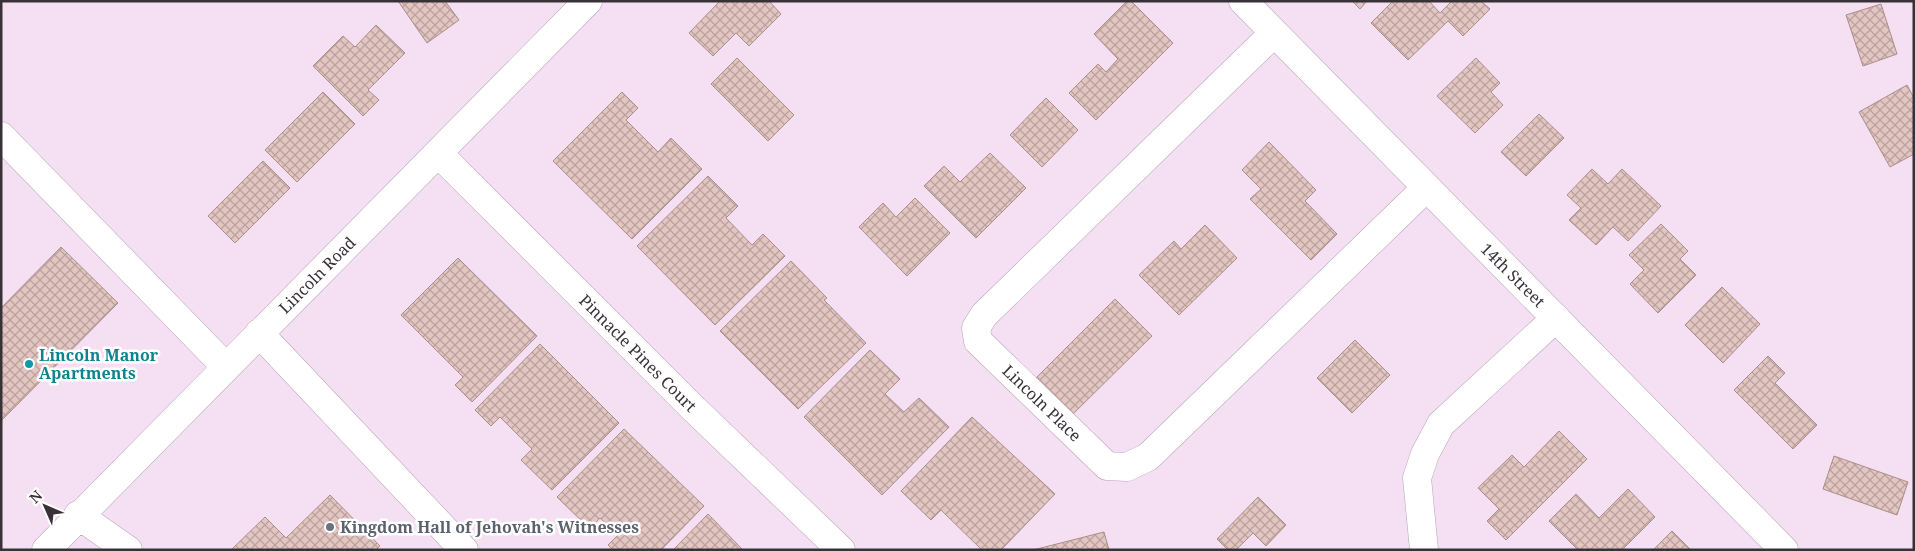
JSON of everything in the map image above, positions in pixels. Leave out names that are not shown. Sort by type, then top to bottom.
[{"type":"street","name":"14th Street","points":[[1243,1],[1784,550]]},
{"type":"street","name":"Lincoln Road","points":[[46,550],[78,515],[438,153],[584,3]]},
{"type":"street","name":"Lincoln Place","points":[[1274,33],[984,315],[976,328],[978,341],[1107,466],[1126,467],[1148,457],[1426,188]]},
{"type":"street","points":[[1,136],[226,367]]},
{"type":"street","name":"Pinnacle Pines Court","points":[[438,153],[687,402],[841,550]]},
{"type":"street","points":[[1424,550],[1417,478],[1425,454],[1441,424],[1556,318]]},
{"type":"street","points":[[259,333],[464,550]]},
{"type":"street","points":[[78,515],[128,550]]},
{"type":"building","points":[[398,1],[445,1],[459,20],[427,43]]},
{"type":"building","points":[[720,1],[769,1],[781,14],[749,46],[736,33],[713,56],[689,33]]},
{"type":"building","points":[[1127,1],[1131,1],[1173,43],[1096,120],[1069,93],[1098,64],[1106,72],[1118,59],[1094,34]]},
{"type":"building","points":[[1352,1],[1367,1],[1360,9]]},
{"type":"building","points":[[1393,1],[1429,1],[1440,13],[1452,1],[1481,1],[1490,9],[1463,36],[1448,21],[1408,60],[1371,23]]},
{"type":"building","points":[[1881,4],[1897,54],[1863,66],[1846,15]]},
{"type":"building","points":[[376,25],[405,53],[368,90],[379,100],[363,116],[313,66],[343,36],[355,47]]},
{"type":"building","points":[[737,58],[794,115],[768,141],[711,84]]},
{"type":"building","points":[[1476,58],[1500,83],[1491,92],[1503,105],[1475,133],[1437,96]]},
{"type":"building","points":[[1907,85],[1914,98],[1914,154],[1890,167],[1859,112]]},
{"type":"building","points":[[323,92],[355,124],[297,182],[265,150]]},
{"type":"building","points":[[622,92],[638,108],[626,120],[658,152],[671,138],[702,169],[632,239],[553,161]]},
{"type":"building","points":[[1046,98],[1078,130],[1042,167],[1010,135]]},
{"type":"building","points":[[1539,114],[1564,138],[1526,176],[1501,152]]},
{"type":"building","points":[[1269,142],[1316,190],[1305,201],[1337,234],[1311,260],[1250,199],[1261,189],[1242,170]]},
{"type":"building","points":[[990,153],[1026,188],[976,238],[924,186],[944,166],[960,182]]},
{"type":"building","points":[[263,161],[290,188],[235,243],[208,216]]},
{"type":"building","points":[[1592,169],[1608,184],[1622,169],[1661,206],[1628,241],[1613,227],[1596,245],[1569,220],[1581,208],[1567,195]]},
{"type":"building","points":[[708,176],[738,206],[726,218],[752,245],[763,234],[785,256],[715,325],[637,246]]},
{"type":"building","points":[[915,198],[950,233],[907,276],[859,227],[883,203],[896,217]]},
{"type":"building","points":[[1661,224],[1688,251],[1680,259],[1696,275],[1658,313],[1630,284],[1644,270],[1629,255]]},
{"type":"building","points":[[1205,225],[1237,258],[1179,315],[1139,275],[1174,241],[1181,249]]},
{"type":"building","name":"Lincoln Manor Apartments","points":[[61,247],[118,303],[1,421],[1,308]]},
{"type":"building","points":[[458,258],[537,336],[472,402],[455,385],[463,377],[401,315]]},
{"type":"building","points":[[791,261],[827,298],[824,300],[866,343],[798,409],[720,331]]},
{"type":"building","points":[[1722,287],[1760,324],[1723,363],[1685,325]]},
{"type":"building","points":[[1115,299],[1152,336],[1071,416],[1035,379]]},
{"type":"building","points":[[1355,340],[1390,375],[1352,413],[1317,378]]},
{"type":"building","points":[[540,344],[619,423],[552,490],[521,460],[532,449],[500,417],[491,426],[475,410]]},
{"type":"building","points":[[870,350],[900,379],[885,394],[904,412],[919,398],[949,427],[882,495],[804,417]]},
{"type":"building","points":[[1768,356],[1785,373],[1775,383],[1817,425],[1793,449],[1734,390]]},
{"type":"building","points":[[972,417],[1055,494],[1001,550],[982,550],[941,510],[931,520],[901,491]]},
{"type":"building","points":[[624,429],[704,506],[661,550],[613,550],[608,545],[618,535],[600,518],[590,529],[557,497]]},
{"type":"building","points":[[1559,431],[1587,459],[1506,540],[1487,521],[1499,509],[1478,488],[1512,455],[1524,467]]},
{"type":"building","points":[[1834,456],[1908,482],[1897,515],[1823,489]]},
{"type":"building","points":[[1628,489],[1655,517],[1622,550],[1578,550],[1549,521],[1576,494],[1599,518]]},
{"type":"building","name":"Kingdom Hall of Jehovah's Witnesses","points":[[330,495],[380,546],[376,550],[231,550],[265,517],[286,538]]},
{"type":"building","points":[[1258,497],[1286,525],[1266,546],[1253,533],[1236,550],[1228,550],[1217,539]]},
{"type":"building","points":[[708,514],[743,550],[673,550]]},
{"type":"building","points":[[1672,531],[1691,550],[1653,550]]},
{"type":"building","points":[[1104,532],[1109,550],[1033,550]]},
{"type":"place","name":"Lincoln Manor Apartments","points":[[29,364]]},
{"type":"place","name":"Kingdom Hall of Jehovah's Witnesses","points":[[330,527]]}]
